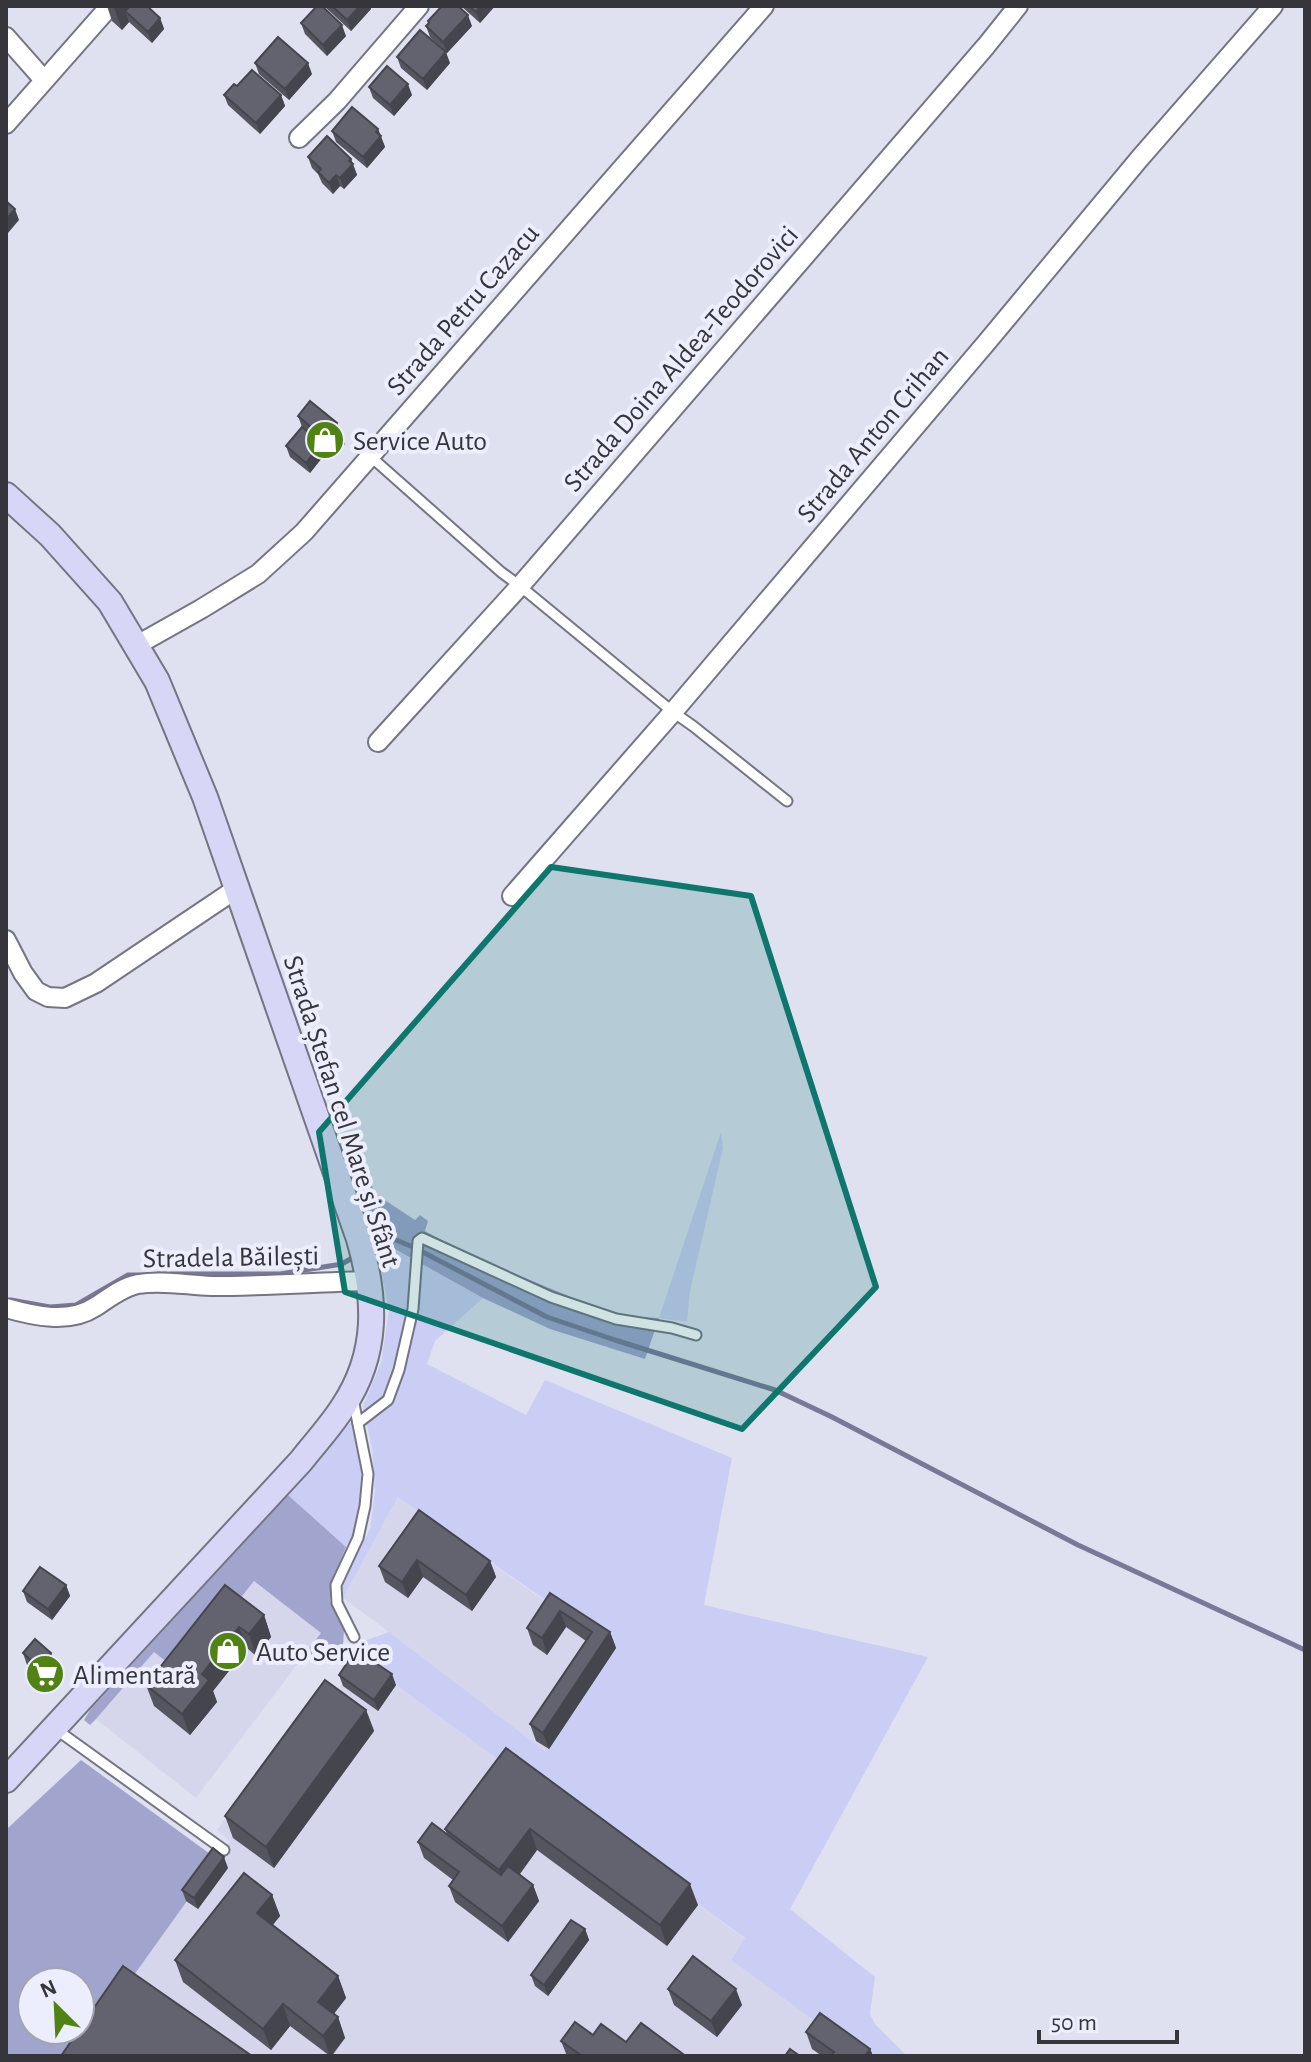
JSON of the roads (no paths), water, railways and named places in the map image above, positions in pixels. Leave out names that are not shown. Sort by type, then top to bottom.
[{"type":"main road","name":"Strada Ștefan cel Mare și Sfânt","points":[[6,495],[50,535],[110,602],[157,681],[205,797],[359,1239],[368,1273],[372,1320],[365,1362],[344,1406],[301,1461],[6,1780]]},
{"type":"street","points":[[6,124],[110,6]]},
{"type":"street","points":[[299,138],[337,101],[419,6]]},
{"type":"street","name":"Strada Petru Cazacu","points":[[137,645],[258,574],[304,532],[764,6]]},
{"type":"street","name":"Strada Doina Aldea-Teodorovici","points":[[378,742],[520,586],[1018,6]]},
{"type":"street","name":"Strada Anton Crihan","points":[[512,896],[673,712],[1140,158],[1273,6]]},
{"type":"street","points":[[6,37],[44,80]]},
{"type":"street","points":[[6,940],[36,991],[48,997],[65,998],[96,983],[236,889]]},
{"type":"street","name":"Stradela Băilești","points":[[6,1308],[60,1317],[78,1315],[136,1284],[163,1282],[208,1286],[368,1273]]},
{"type":"lane","points":[[370,456],[501,572],[787,801]]},
{"type":"lane","name":"Strada Ștefan cel Mare și Sfânt","points":[[358,1423],[388,1400],[399,1370],[413,1309],[418,1241],[422,1238],[551,1297],[616,1319],[696,1335]]},
{"type":"lane","points":[[351,1392],[368,1474],[358,1538],[336,1585],[337,1603],[354,1637]]},
{"type":"lane","points":[[54,1728],[224,1850]]},
{"type":"waterway","points":[[369,1247],[386,1236],[547,1317],[775,1390],[1078,1545],[1305,1650]]},
{"type":"waterway","points":[[158,1274],[280,1274],[342,1264],[357,1255]]},
{"type":"waterway","points":[[11,1300],[50,1307],[76,1305],[128,1275],[144,1275]]},
{"type":"place","name":"Service Auto","points":[[325,440]]},
{"type":"place","name":"Auto Service","points":[[228,1651]]},
{"type":"place","name":"Alimentară","points":[[45,1674]]}]
